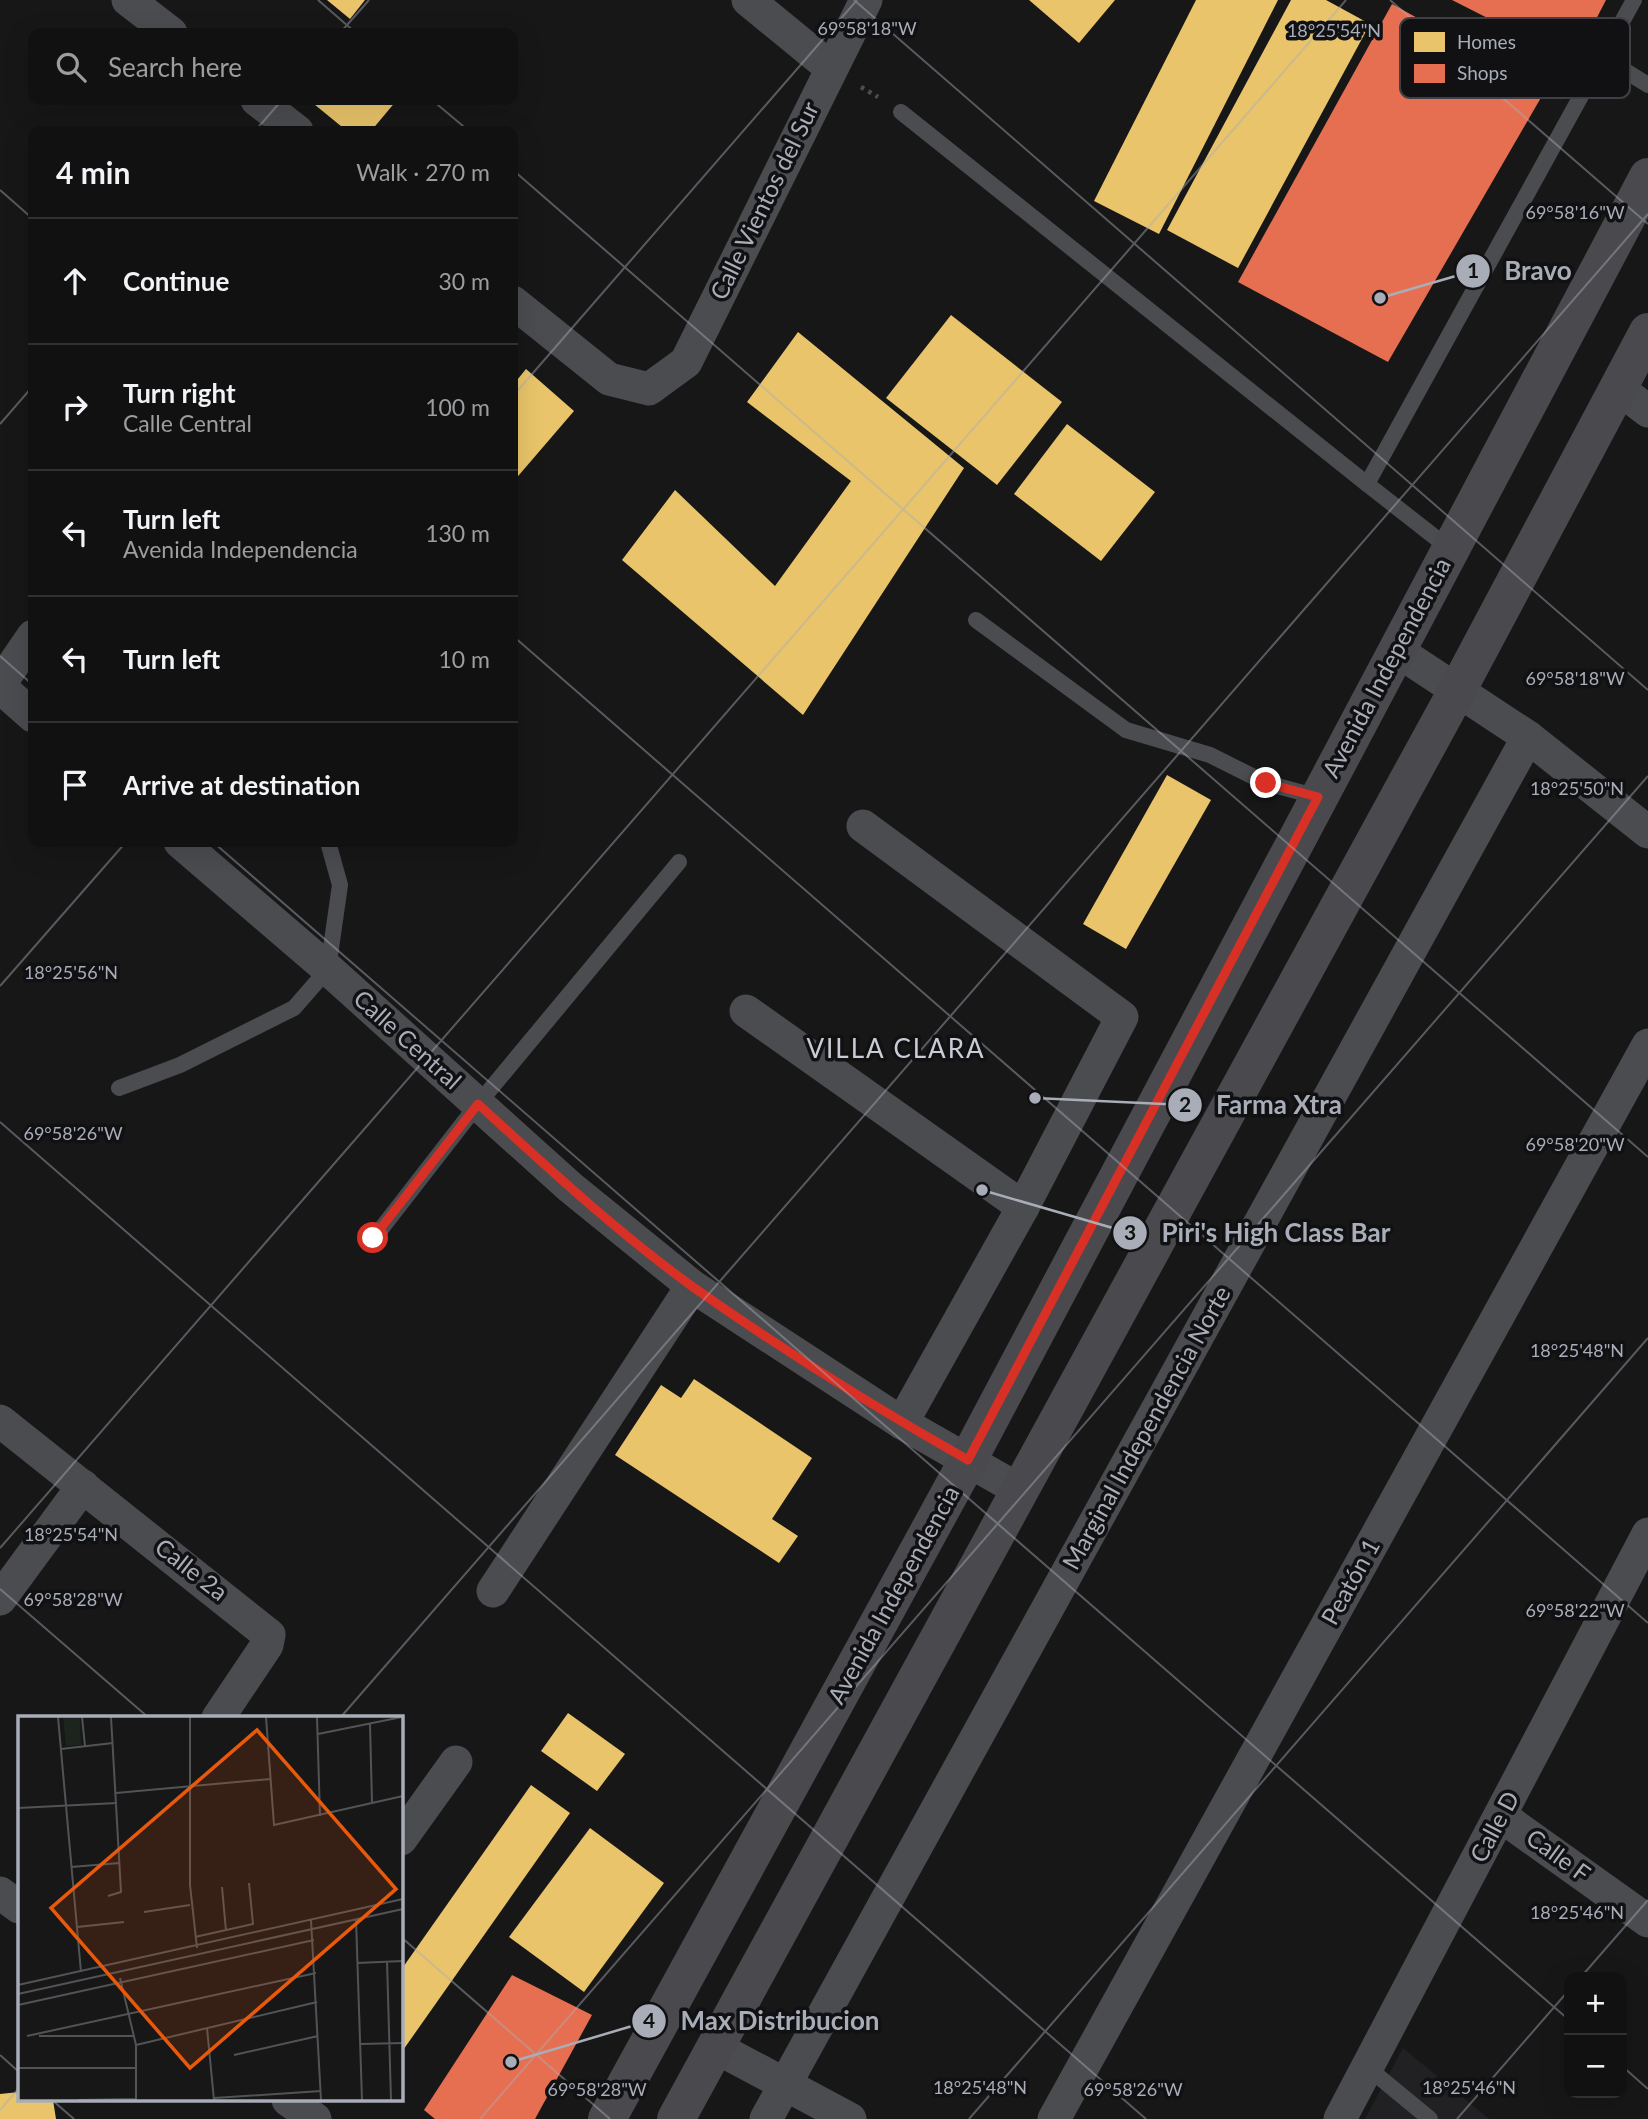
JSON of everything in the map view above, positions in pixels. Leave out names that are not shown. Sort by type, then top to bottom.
[{"type":"main road","name":"Avenida Independencia","points":[[607,2119],[968,1460],[1648,177]]},
{"type":"main road","points":[[676,2119],[1458,689],[1648,332]]},
{"type":"street","points":[[128,0],[164,28]]},
{"type":"street","points":[[748,0],[831,68]]},
{"type":"street","name":"Calle Vientos del Sur","points":[[518,306],[609,379],[649,390],[686,362],[866,0]]},
{"type":"street","points":[[263,105],[291,126]]},
{"type":"street","points":[[1618,388],[1648,411]]},
{"type":"street","points":[[28,643],[0,685],[28,711]]},
{"type":"street","points":[[1396,650],[1528,737],[1648,832]]},
{"type":"street","name":"Marginal Independencia Norte","points":[[766,2119],[1528,737]]},
{"type":"street","points":[[863,826],[1122,1017],[1023,1207],[902,1423]]},
{"type":"street","name":"Calle Central","points":[[186,847],[328,968],[570,1188],[692,1286],[902,1423],[1021,1491]]},
{"type":"street","points":[[746,1012],[1023,1207]]},
{"type":"street","name":"Peatón 1","points":[[1054,2119],[1648,1045]]},
{"type":"street","points":[[494,1591],[692,1286]]},
{"type":"street","name":"Calle 2a","points":[[0,1421],[269,1635],[267,1644],[219,1716]]},
{"type":"street","points":[[0,1599],[83,1486]]},
{"type":"street","name":"Calle D","points":[[1340,2119],[1648,1534]]},
{"type":"street","points":[[402,1838],[456,1762]]},
{"type":"street","name":"Calle F","points":[[1501,1816],[1648,1921]]},
{"type":"street","points":[[0,1893],[18,1906]]},
{"type":"street","points":[[715,2046],[850,2119]]},
{"type":"street","points":[[291,2102],[315,2119]]},
{"type":"lane","points":[[1624,18],[1634,0]]},
{"type":"lane","points":[[1630,74],[1648,85]]},
{"type":"lane","points":[[1367,484],[1580,98]]},
{"type":"lane","points":[[901,112],[1450,549]]},
{"type":"lane","points":[[976,620],[1126,730],[1210,755],[1266,783],[1318,797]]},
{"type":"lane","points":[[119,1088],[180,1065],[295,1008],[328,968],[340,885],[329,847]]},
{"type":"lane","points":[[373,1238],[478,1104],[679,862]]},
{"type":"lane","points":[[1367,2067],[1430,2119]]},
{"type":"shaded area","points":[[1403,2048],[1489,2119],[1365,2119]]},
{"type":"building: Homes","points":[[327,0],[365,0],[350,19]]},
{"type":"building: Homes","points":[[1029,0],[1115,0],[1079,43]]},
{"type":"building: Homes","points":[[1196,0],[1278,0],[1159,234],[1094,201]]},
{"type":"building: Homes","points":[[1291,0],[1326,0],[1370,24],[1238,268],[1167,230]]},
{"type":"building: Homes","points":[[315,105],[393,105],[375,126],[341,126]]},
{"type":"building: Homes","points":[[951,315],[1062,402],[997,485],[886,398]]},
{"type":"building: Homes","points":[[798,332],[964,468],[803,715],[622,560],[675,490],[775,586],[851,481],[747,402]]},
{"type":"building: Homes","points":[[526,369],[574,411],[518,476],[518,379]]},
{"type":"building: Homes","points":[[1067,424],[1155,492],[1101,561],[1014,494]]},
{"type":"building: Homes","points":[[1167,775],[1211,800],[1126,949],[1083,924]]},
{"type":"building: Homes","points":[[694,1379],[812,1458],[772,1519],[798,1536],[779,1563],[615,1455],[661,1385],[681,1398]]},
{"type":"building: Homes","points":[[568,1713],[625,1754],[597,1791],[541,1751]]},
{"type":"building: Homes","points":[[531,1785],[570,1813],[402,2052],[402,1969]]},
{"type":"building: Homes","points":[[590,1828],[664,1883],[584,1992],[509,1937]]},
{"type":"building: Homes","points":[[18,2092],[18,2102],[53,2102],[56,2119],[0,2119],[0,2094]]},
{"type":"building: Shops","points":[[1452,0],[1606,0],[1597,18],[1487,18]]},
{"type":"building: Shops","points":[[1392,4],[1417,18],[1400,18],[1400,98],[1541,98],[1388,362],[1238,282]]},
{"type":"building: Shops","points":[[512,1975],[592,2015],[535,2119],[435,2119],[424,2110]]},
{"type":"place","name":"Bravo","points":[[1380,298]]},
{"type":"place","name":"Farma Xtra","points":[[1035,1098]]},
{"type":"place","name":"Piri's High Class Bar","points":[[982,1190]]},
{"type":"place","name":"Max Distribucion","points":[[511,2062]]},
{"type":"district","name":"VILLA CLARA","points":[[896,1049]]},
{"type":"route","points":[[373,1238],[478,1104],[570,1188],[692,1286],[902,1423],[968,1460],[1318,797],[1266,783]]}]
